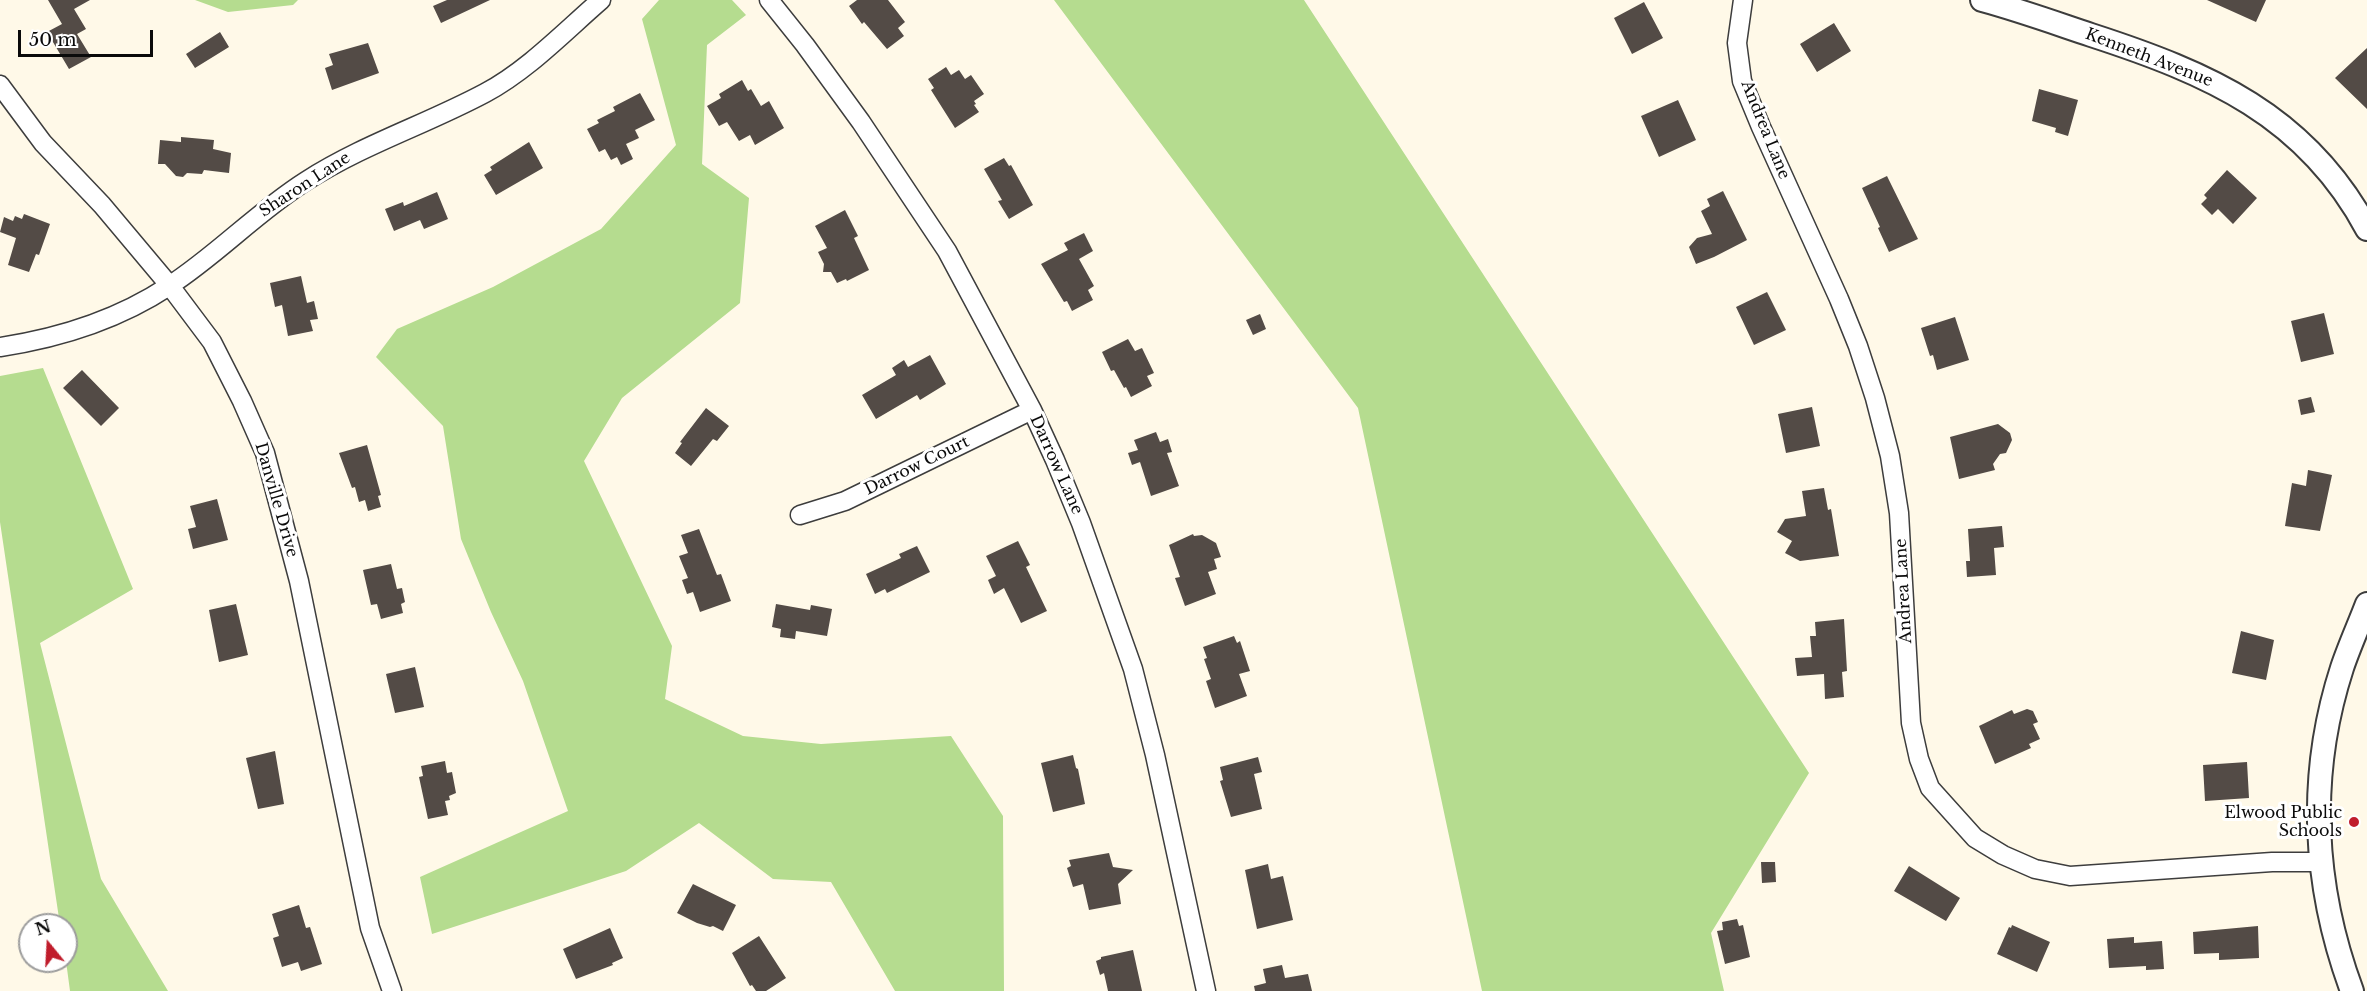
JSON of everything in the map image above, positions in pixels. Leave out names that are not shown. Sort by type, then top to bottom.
[{"type":"street","name":"Sharon Lane","points":[[0,347],[68,332],[124,313],[170,286],[263,211],[305,182],[350,155],[487,92],[530,63],[601,0]]},
{"type":"street","name":"Darrow Lane","points":[[769,0],[861,122],[947,251],[1032,410],[1081,523],[1133,669],[1155,755],[1206,991]]},
{"type":"street","name":"Andrea Lane","points":[[1743,0],[1737,43],[1742,81],[1858,346],[1890,456],[1899,513],[1911,723],[1919,759],[1930,788],[1975,838],[2003,855],[2035,869],[2070,876],[2272,862],[2320,862]]},
{"type":"street","name":"Kenneth Avenue","points":[[1991,1],[2173,64],[2228,90],[2261,110],[2301,141],[2329,171],[2355,206],[2367,229]]},
{"type":"street","name":"Danville Drive","points":[[0,85],[43,143],[102,205],[170,286],[212,342],[265,453],[299,581],[370,928],[392,991]]},
{"type":"street","name":"Darrow Court","points":[[800,515],[845,501],[1032,410]]},
{"type":"street","points":[[2352,991],[2325,894],[2320,862],[2318,813],[2321,768],[2330,716],[2342,668],[2367,604]]},
{"type":"green space","points":[[195,0],[298,0],[293,5],[228,12]]},
{"type":"green space","points":[[659,0],[732,0],[746,15],[707,45],[702,164],[749,198],[740,303],[622,398],[584,461],[672,646],[665,699],[743,736],[821,744],[951,736],[1003,816],[1004,991],[895,991],[831,882],[773,879],[699,823],[626,871],[432,934],[420,877],[568,811],[523,681],[461,539],[443,426],[376,357],[397,329],[493,287],[601,229],[676,145],[642,19]]},
{"type":"green space","points":[[1054,0],[1304,0],[1809,773],[1711,933],[1724,991],[1482,991],[1358,408]]},
{"type":"green space","points":[[43,368],[133,589],[40,643],[101,879],[168,991],[70,991],[68,973],[78,973],[78,913],[58,913],[0,522],[0,376]]},
{"type":"building","points":[[48,0],[90,0],[74,9],[86,29],[77,34],[91,57],[69,69],[47,32],[62,24]]},
{"type":"building","points":[[447,0],[490,0],[441,23],[433,6]]},
{"type":"building","points":[[857,0],[888,0],[905,22],[898,28],[904,36],[887,49],[864,22],[862,24],[849,6]]},
{"type":"building","points":[[2207,0],[2266,0],[2256,22]]},
{"type":"building","points":[[1644,2],[1663,38],[1632,54],[1614,18]]},
{"type":"building","points":[[1834,23],[1851,51],[1817,72],[1800,44]]},
{"type":"building","points":[[220,32],[229,47],[195,68],[186,54]]},
{"type":"building","points":[[368,43],[379,73],[332,90],[325,68],[333,65],[329,54]]},
{"type":"building","points":[[2367,48],[2367,109],[2335,78]]},
{"type":"building","points":[[946,67],[951,75],[959,70],[965,79],[971,75],[984,94],[974,101],[979,112],[955,128],[931,90],[934,88],[928,79]]},
{"type":"building","points":[[742,80],[748,91],[751,89],[761,106],[769,101],[784,128],[755,145],[750,135],[739,141],[727,122],[719,126],[707,106],[721,98],[719,94]]},
{"type":"building","points":[[2039,89],[2078,100],[2068,136],[2055,132],[2056,128],[2032,121]]},
{"type":"building","points":[[640,93],[655,120],[635,130],[639,138],[626,144],[633,159],[621,165],[617,157],[611,160],[605,149],[599,152],[587,129],[599,123],[597,120],[615,111],[613,107]]},
{"type":"building","points":[[1678,100],[1696,140],[1659,157],[1641,116]]},
{"type":"building","points":[[181,137],[214,140],[213,149],[231,153],[229,173],[204,170],[202,174],[187,173],[183,177],[176,176],[165,164],[158,164],[160,140],[181,142]]},
{"type":"building","points":[[529,142],[543,168],[496,195],[484,175],[492,170],[490,167]]},
{"type":"building","points":[[1004,158],[1009,166],[1011,165],[1033,205],[1009,219],[998,201],[1002,200],[984,169]]},
{"type":"building","points":[[2227,170],[2257,198],[2233,224],[2218,209],[2212,215],[2201,204],[2207,198],[2204,195]]},
{"type":"building","points":[[1887,176],[1918,239],[1889,252],[1862,188]]},
{"type":"building","points":[[1723,191],[1747,240],[1696,264],[1689,247],[1697,238],[1712,234],[1701,211],[1710,206],[1707,199]]},
{"type":"building","points":[[437,192],[448,219],[424,229],[420,220],[394,231],[385,209],[403,202],[404,206]]},
{"type":"building","points":[[845,210],[858,236],[854,238],[869,270],[847,281],[846,279],[837,283],[831,272],[823,272],[824,264],[818,252],[827,248],[815,226]]},
{"type":"building","points":[[24,214],[50,224],[39,255],[36,254],[29,272],[8,265],[16,238],[0,232],[4,217],[13,221],[15,216],[22,219]]},
{"type":"building","points":[[1084,233],[1093,251],[1079,259],[1094,286],[1088,290],[1093,300],[1072,311],[1041,264],[1068,250],[1064,243]]},
{"type":"building","points":[[301,276],[307,303],[314,301],[318,319],[310,320],[313,331],[288,336],[282,305],[275,307],[270,283]]},
{"type":"building","points":[[1767,292],[1786,330],[1754,345],[1736,307]]},
{"type":"building","points":[[2324,313],[2334,354],[2301,362],[2291,321]]},
{"type":"building","points":[[1260,314],[1266,329],[1253,335],[1246,320]]},
{"type":"building","points":[[1955,317],[1969,360],[1937,370],[1921,328]]},
{"type":"building","points":[[1128,339],[1135,351],[1142,348],[1154,373],[1147,376],[1152,386],[1131,397],[1114,370],[1111,371],[1102,352]]},
{"type":"building","points":[[930,355],[946,384],[920,400],[917,395],[876,419],[862,395],[896,375],[892,368],[904,360],[908,367]]},
{"type":"building","points":[[82,370],[119,408],[101,426],[63,388]]},
{"type":"building","points":[[2311,397],[2315,412],[2301,415],[2298,400]]},
{"type":"building","points":[[1812,407],[1820,446],[1786,453],[1778,414]]},
{"type":"building","points":[[706,408],[729,426],[717,441],[713,439],[691,466],[675,453],[682,443],[680,442]]},
{"type":"building","points":[[1998,424],[2010,433],[2012,440],[2006,453],[2000,454],[1993,464],[1995,470],[1959,479],[1950,437]]},
{"type":"building","points":[[1156,432],[1160,442],[1168,439],[1172,452],[1167,453],[1179,486],[1151,496],[1140,462],[1132,465],[1128,453],[1138,450],[1134,440]]},
{"type":"building","points":[[367,445],[381,495],[378,496],[381,507],[368,511],[365,500],[359,502],[355,487],[352,488],[339,453]]},
{"type":"building","points":[[2308,470],[2332,475],[2320,531],[2285,526],[2292,483],[2306,486]]},
{"type":"building","points":[[1824,488],[1828,510],[1831,509],[1839,556],[1800,561],[1785,553],[1792,541],[1777,532],[1785,519],[1806,516],[1802,491]]},
{"type":"building","points":[[217,499],[228,540],[193,549],[188,529],[196,527],[190,506]]},
{"type":"building","points":[[2002,526],[2004,547],[1994,548],[1996,575],[1967,577],[1966,561],[1970,561],[1968,529]]},
{"type":"building","points":[[699,529],[717,575],[721,574],[731,601],[700,612],[693,592],[687,594],[682,580],[688,578],[679,556],[688,553],[681,535]]},
{"type":"building","points":[[1193,534],[1194,536],[1202,535],[1216,543],[1221,557],[1214,559],[1217,569],[1208,572],[1216,594],[1185,606],[1175,578],[1180,577],[1169,545]]},
{"type":"building","points":[[1018,541],[1030,565],[1026,567],[1047,611],[1021,623],[1004,588],[994,594],[988,580],[996,576],[986,556]]},
{"type":"building","points":[[917,546],[930,572],[887,593],[885,589],[875,594],[866,574],[901,558],[899,554]]},
{"type":"building","points":[[391,564],[397,589],[402,588],[405,602],[401,604],[403,613],[381,619],[377,604],[371,605],[363,570]]},
{"type":"building","points":[[236,604],[248,655],[219,662],[209,610]]},
{"type":"building","points":[[776,604],[810,610],[811,605],[832,609],[827,636],[796,631],[795,639],[780,637],[781,629],[772,627]]},
{"type":"building","points":[[1844,619],[1847,671],[1842,672],[1844,697],[1825,699],[1824,674],[1797,676],[1795,658],[1812,657],[1810,636],[1816,636],[1815,622]]},
{"type":"building","points":[[2241,631],[2274,640],[2266,680],[2232,673]]},
{"type":"building","points":[[1234,636],[1237,643],[1240,641],[1250,671],[1239,674],[1247,696],[1215,708],[1206,681],[1211,679],[1204,659],[1207,658],[1203,647]]},
{"type":"building","points":[[415,667],[424,707],[395,713],[386,674]]},
{"type":"building","points":[[2027,709],[2033,711],[2038,722],[2033,724],[2040,739],[2029,744],[2031,748],[1995,764],[1979,726],[2012,710],[2014,714]]},
{"type":"building","points":[[275,751],[284,804],[258,809],[246,758]]},
{"type":"building","points":[[1073,755],[1085,804],[1053,812],[1041,763]]},
{"type":"building","points":[[1258,757],[1262,772],[1254,774],[1262,809],[1231,817],[1220,781],[1223,780],[1220,767]]},
{"type":"building","points":[[445,761],[447,773],[452,772],[456,793],[449,796],[450,800],[445,801],[448,815],[428,819],[419,777],[423,776],[421,766]]},
{"type":"building","points":[[2247,762],[2249,798],[2205,801],[2203,765]]},
{"type":"building","points":[[1109,853],[1113,867],[1133,870],[1118,884],[1121,904],[1089,910],[1083,884],[1073,887],[1067,868],[1071,866],[1069,860]]},
{"type":"building","points":[[1761,862],[1775,862],[1776,882],[1762,883]]},
{"type":"building","points":[[1268,864],[1271,879],[1283,876],[1293,920],[1257,929],[1245,870]]},
{"type":"building","points":[[1909,866],[1960,898],[1946,921],[1894,891]]},
{"type":"building","points":[[693,884],[736,905],[723,931],[713,926],[697,923],[677,913]]},
{"type":"building","points":[[299,905],[306,928],[310,927],[322,964],[301,971],[298,962],[282,967],[273,938],[279,936],[272,914]]},
{"type":"building","points":[[1737,919],[1739,926],[1743,925],[1750,957],[1725,964],[1717,931],[1723,930],[1722,922]]},
{"type":"building","points":[[2012,925],[2050,942],[2037,972],[1997,954]]},
{"type":"building","points":[[2258,926],[2259,958],[2219,960],[2219,953],[2194,954],[2193,932]]},
{"type":"building","points":[[610,928],[623,958],[612,963],[613,965],[576,979],[563,949]]},
{"type":"building","points":[[759,936],[786,978],[766,991],[756,991],[752,985],[750,986],[732,953]]},
{"type":"building","points":[[2134,937],[2134,943],[2162,941],[2164,969],[2146,970],[2146,966],[2109,968],[2107,939]]},
{"type":"building","points":[[1133,950],[1142,991],[1108,991],[1104,973],[1100,975],[1096,961],[1101,957]]},
{"type":"building","points":[[1282,965],[1285,978],[1308,974],[1312,991],[1255,991],[1254,986],[1266,983],[1263,969]]},
{"type":"place","name":"Elwood Public Schools","points":[[2354,822]]}]
